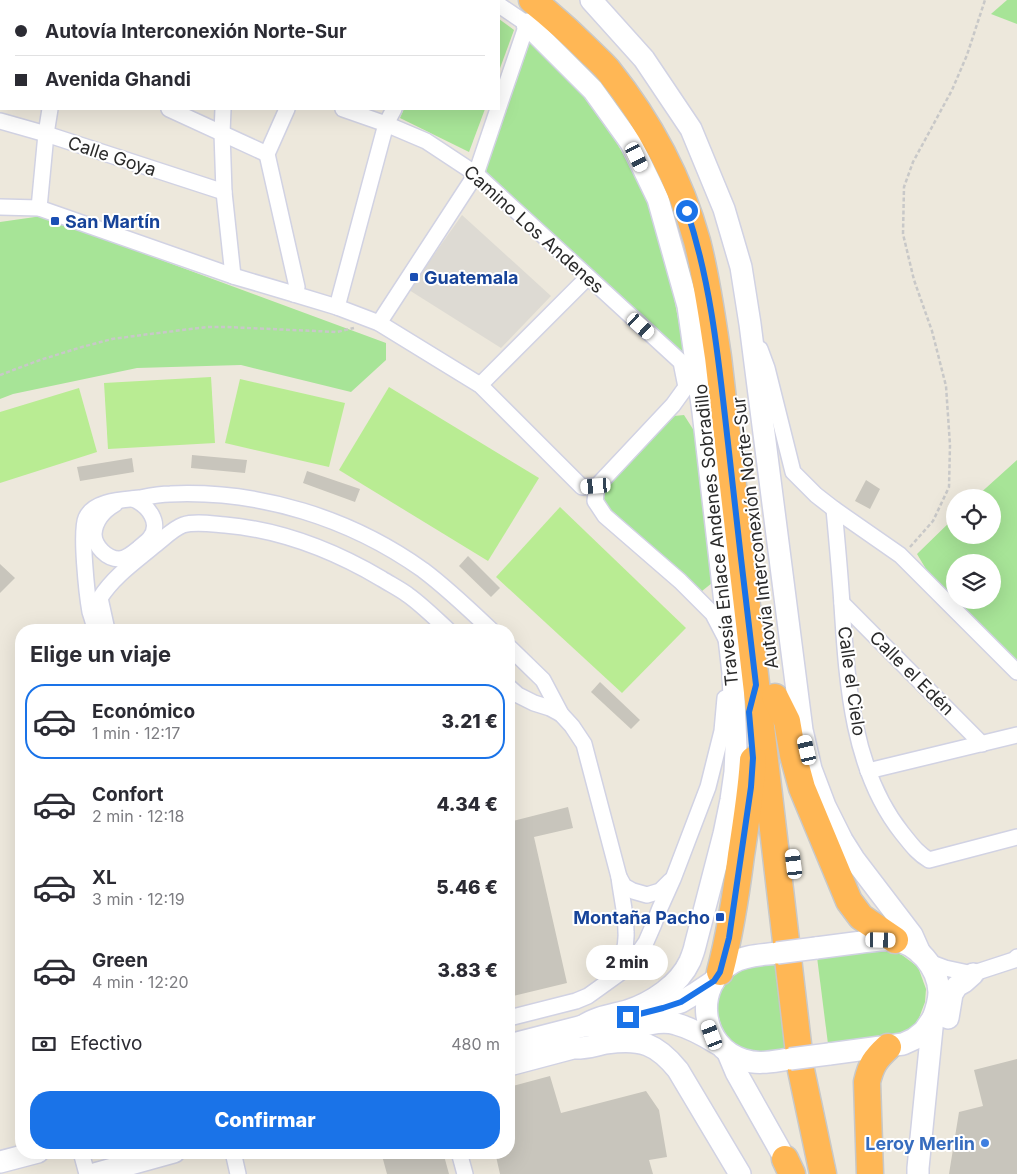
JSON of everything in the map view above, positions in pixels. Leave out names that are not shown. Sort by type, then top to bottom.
[{"type":"highway","name":"Autovía Interconexión Norte-Sur","points":[[558,0],[589,27],[635,81],[669,132],[696,187],[715,248],[734,357],[801,1070],[823,1174]]},
{"type":"highway","name":"Autovía Interconexión Norte-Sur","points":[[529,12],[566,28],[607,69],[642,117],[664,157],[682,196],[697,241],[709,298],[718,357],[827,1121],[840,1174]]},
{"type":"highway","points":[[717,977],[730,930],[751,787],[753,758],[749,712],[765,691],[787,721],[792,755],[802,788],[849,901],[861,917],[895,940]]},
{"type":"highway","points":[[870,1174],[867,1082],[876,1058],[888,1047]]},
{"type":"street","points":[[591,0],[644,59],[691,129],[724,209],[741,267],[802,730],[811,769],[825,806],[842,840],[854,859],[912,935],[935,974],[938,984],[938,1005],[933,1018],[918,1174]]},
{"type":"street","points":[[500,5],[529,12],[500,101]]},
{"type":"street","name":"Travesía Enlace Andenes Sobradillo","points":[[529,12],[593,90],[630,143],[658,199],[688,306],[703,412],[733,673],[736,749],[731,800],[696,946],[690,962],[670,988],[656,998],[629,1010],[592,1020],[583,1026]]},
{"type":"street","points":[[39,208],[50,110]]},
{"type":"street","points":[[172,110],[267,154]]},
{"type":"street","points":[[223,110],[224,192],[233,276]]},
{"type":"street","points":[[287,110],[267,154],[297,287],[294,294]]},
{"type":"street","name":"Camino Los Andenes","points":[[346,110],[426,141],[476,174],[681,362],[686,387],[673,405],[596,486]]},
{"type":"street","points":[[337,307],[386,124],[393,110]]},
{"type":"street","points":[[377,323],[476,174],[497,110]]},
{"type":"street","name":"Calle Goya","points":[[0,121],[46,134],[224,192]]},
{"type":"street","points":[[0,207],[39,208],[233,276],[337,307],[377,323],[480,385],[582,487],[596,486],[595,502],[605,516],[680,581],[713,614],[730,648],[724,668],[725,700],[722,731],[708,787],[673,879],[646,942],[620,973],[588,996],[576,1001],[515,1016]]},
{"type":"street","points":[[480,385],[588,277]]},
{"type":"street","points":[[750,324],[767,368],[794,472],[816,495],[834,510],[900,555],[1017,672]]},
{"type":"street","points":[[93,624],[88,591],[84,527],[86,518],[91,510],[110,502],[170,494],[219,495],[248,498],[316,515],[370,538],[396,553],[453,594],[485,624]]},
{"type":"street","points":[[100,624],[94,600],[97,588],[106,577],[150,539],[154,530],[153,520],[148,509],[141,502],[127,500],[108,508],[100,515],[95,526],[94,537],[98,547],[106,555],[120,559],[130,555]]},
{"type":"street","name":"Calle el Cielo","points":[[834,510],[845,658],[853,716],[872,782],[892,820],[920,855],[929,860],[1017,837]]},
{"type":"street","points":[[106,624],[100,598],[106,588],[117,576],[168,534],[183,525],[195,523],[241,527],[310,543],[345,558],[408,594],[442,624]]},
{"type":"street","name":"Calle el Edén","points":[[842,603],[982,744]]},
{"type":"street","points":[[515,653],[543,680],[561,714],[584,744],[619,877],[620,894],[625,914],[626,934],[624,951],[615,977]]},
{"type":"street","points":[[515,692],[534,703],[561,714]]},
{"type":"street","points":[[868,771],[1017,735]]},
{"type":"street","points":[[619,877],[624,886],[633,892],[647,895],[660,891],[673,879]]},
{"type":"street","points":[[515,1043],[583,1026],[593,1026],[681,1002],[717,977],[732,962],[744,958],[881,940],[895,940],[908,944],[924,957],[945,968],[973,974]]},
{"type":"street","points":[[939,994],[951,982],[1016,959]]},
{"type":"street","points":[[923,1174],[952,994],[957,986],[973,974]]},
{"type":"street","points":[[717,977],[708,995],[705,1009],[712,1035],[723,1048],[789,1169]]},
{"type":"street","points":[[515,1063],[573,1048],[582,1043],[665,1022],[686,1027],[742,1060],[766,1063],[903,1044],[924,1030],[933,1018]]},
{"type":"street","points":[[573,1048],[627,1041],[658,1049],[678,1070],[740,1174]]},
{"type":"street","points":[[0,1162],[15,1158]]},
{"type":"street","points":[[87,1159],[98,1173],[149,1159]]},
{"type":"street","points":[[234,1159],[238,1174]]},
{"type":"street","points":[[461,1159],[465,1174]]},
{"type":"path","points":[[900,555],[913,544],[933,521],[949,487],[950,445],[946,386],[932,331],[914,280],[903,234],[904,187],[913,162],[952,90],[967,55],[986,0]]},
{"type":"path","points":[[0,375],[40,360],[112,339],[207,327],[337,332],[377,323]]},
{"type":"green space","points":[[1007,0],[1017,0],[1017,24],[991,14]]},
{"type":"green space","points":[[500,20],[514,30],[500,68]]},
{"type":"green space","points":[[531,39],[594,104],[640,183],[665,251],[685,355],[485,172]]},
{"type":"green space","points":[[404,110],[485,110],[469,152],[400,118]]},
{"type":"green space","points":[[42,216],[386,343],[386,360],[351,392],[241,365],[137,368],[13,394],[0,399],[0,222]]},
{"type":"green space","points":[[211,377],[215,443],[108,449],[104,383]]},
{"type":"green space","points":[[240,379],[345,403],[329,467],[225,443]]},
{"type":"green space","points":[[389,387],[539,478],[488,561],[339,470]]},
{"type":"green space","points":[[79,388],[97,452],[0,483],[0,412]]},
{"type":"green space","points":[[684,415],[698,437],[712,583],[702,591],[601,501],[601,490],[674,416]]},
{"type":"green space","points":[[1017,460],[1017,663],[964,609],[1001,609],[1001,554],[946,554],[946,591],[929,574],[917,554],[946,526],[946,544],[1001,544],[1001,489],[985,489]]},
{"type":"green space","points":[[560,507],[686,628],[622,693],[496,577]]},
{"type":"green space","points":[[884,948],[902,955],[918,967],[926,989],[925,1002],[919,1018],[912,1029],[896,1039],[828,1044],[817,957]]},
{"type":"green space","points":[[776,963],[786,1051],[760,1055],[733,1042],[723,1031],[716,1008],[720,991],[730,977],[743,967]]},
{"type":"shaded area","points":[[462,215],[551,296],[501,348],[409,290]]},
{"type":"building","points":[[192,455],[247,460],[245,473],[191,468]]},
{"type":"building","points":[[132,458],[134,472],[80,481],[77,467]]},
{"type":"building","points":[[307,471],[360,489],[355,502],[303,483]]},
{"type":"building","points":[[866,480],[880,489],[870,509],[855,501]]},
{"type":"building","points":[[468,556],[500,588],[491,597],[459,566]]},
{"type":"building","points":[[0,564],[15,578],[0,593]]},
{"type":"building","points":[[600,682],[640,720],[631,729],[591,692]]},
{"type":"building","points":[[568,807],[573,828],[534,837],[567,983],[515,996],[515,820]]},
{"type":"building","name":"Leroy Merlin","points":[[1017,1059],[1017,1174],[949,1174],[959,1112],[983,1106],[974,1070]]},
{"type":"building","points":[[550,1076],[561,1113],[646,1091],[659,1110],[667,1157],[649,1160],[653,1174],[500,1174],[497,1159],[515,1159],[515,1085]]},
{"type":"building","points":[[383,1159],[445,1159],[449,1174],[387,1174]]},
{"type":"place","name":"San Martín","points":[[55,221]]},
{"type":"place","name":"Guatemala","points":[[414,277]]},
{"type":"place","name":"Montaña Pacho","points":[[720,917]]},
{"type":"place","name":"Leroy Merlin","points":[[985,1143]]},
{"type":"route","points":[[628,1017],[681,1002],[714,981],[720,972],[729,938],[751,787],[753,758],[749,712],[756,685],[718,357],[709,298],[697,241],[687,211]]}]
